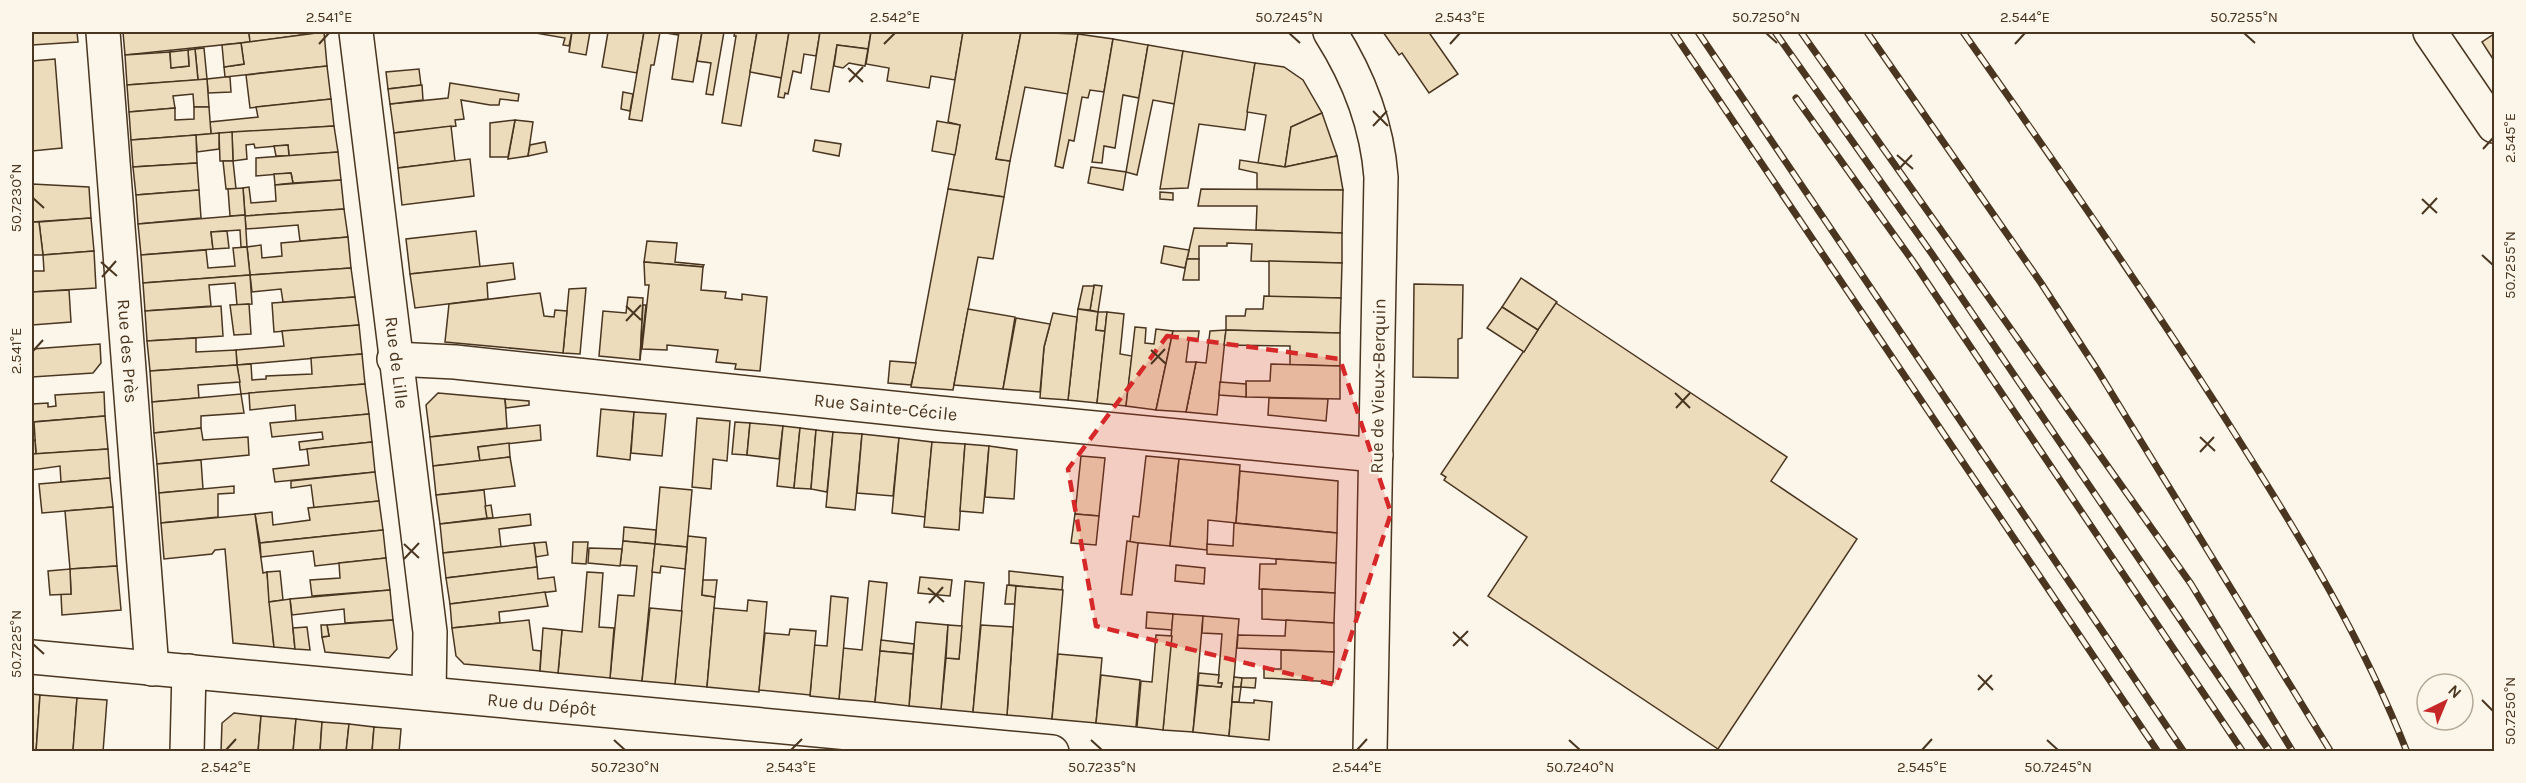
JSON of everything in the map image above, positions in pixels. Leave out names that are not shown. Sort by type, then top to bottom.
[{"type":"street","name":"Rue des Près","points":[[103,32],[152,669]]},
{"type":"street","name":"Rue de Lille","points":[[356,32],[394,359],[430,632],[429,693]]},
{"type":"street","name":"Rue de Vieux-Berquin","points":[[1330,32],[1351,68],[1369,113],[1379,156],[1382,201],[1370,752]]},
{"type":"street","points":[[2430,32],[2494,126]]},
{"type":"street","name":"Rue Sainte-Cécile","points":[[394,359],[455,362],[939,413],[1376,455]]},
{"type":"street","name":"Rue du Dépôt","points":[[32,657],[1052,752]]},
{"type":"street","points":[[187,752],[189,671]]},
{"type":"highlighted area","points":[[1167,336],[1340,359],[1391,513],[1335,685],[1096,626],[1068,469]]},
{"type":"building","points":[[32,32],[77,32],[78,42],[32,45]]},
{"type":"building","points":[[123,32],[249,32],[250,42],[125,55]]},
{"type":"building","points":[[324,32],[250,42],[249,33]]},
{"type":"building","points":[[324,32],[327,66],[225,77],[224,67],[244,64],[241,43]]},
{"type":"building","points":[[530,32],[572,32],[569,46],[563,45],[565,38]]},
{"type":"building","points":[[572,32],[590,32],[586,55],[569,52]]},
{"type":"building","points":[[608,32],[644,32],[637,73],[602,67]]},
{"type":"building","points":[[644,32],[660,32],[654,65],[651,65],[642,121],[629,119]]},
{"type":"building","points":[[660,32],[679,32],[679,35]]},
{"type":"building","points":[[679,32],[702,32],[693,82],[672,79]]},
{"type":"building","points":[[702,32],[724,32],[713,95],[706,94],[711,63],[697,61]]},
{"type":"building","points":[[735,32],[757,32],[741,126],[722,123]]},
{"type":"building","points":[[757,32],[789,32],[782,78],[750,72]]},
{"type":"building","points":[[789,32],[820,32],[816,56],[804,54],[801,73],[793,71],[788,94],[785,93],[784,98],[778,97]]},
{"type":"building","points":[[820,32],[871,32],[868,49],[837,45],[829,92],[811,89]]},
{"type":"building","points":[[871,32],[963,32],[955,80],[931,76],[929,88],[887,81],[889,68],[866,64]]},
{"type":"building","points":[[963,32],[1021,32],[996,159],[1010,161],[1004,197],[948,189],[960,125],[948,122]]},
{"type":"building","points":[[1021,32],[1078,34],[1068,94],[1025,87],[1010,161],[996,159]]},
{"type":"building","points":[[1383,32],[1434,32],[1430,34],[1458,74],[1429,93],[1402,53],[1399,55]]},
{"type":"building","points":[[1078,34],[1113,39],[1104,92],[1090,90],[1088,98],[1082,97],[1074,141],[1069,140],[1063,168],[1055,166]]},
{"type":"building","points":[[2494,34],[2494,58],[2493,59],[2482,42]]},
{"type":"building","points":[[1113,39],[1148,45],[1139,98],[1123,95],[1115,148],[1104,146],[1102,163],[1092,162]]},
{"type":"building","points":[[241,43],[244,64],[224,67],[222,45]]},
{"type":"building","points":[[837,45],[868,49],[865,66],[849,63],[843,68],[834,66]]},
{"type":"building","points":[[1148,45],[1183,51],[1175,104],[1153,100],[1137,175],[1126,172]]},
{"type":"building","points":[[204,48],[207,79],[198,80],[195,49]]},
{"type":"building","points":[[195,49],[198,80],[127,85],[125,55],[170,52],[171,68],[189,66],[188,50]]},
{"type":"building","points":[[188,50],[189,66],[171,68],[170,52]]},
{"type":"building","points":[[1183,51],[1255,63],[1245,130],[1199,124],[1188,188],[1160,189]]},
{"type":"building","points":[[55,59],[62,148],[32,151],[32,61]]},
{"type":"building","points":[[1255,63],[1284,67],[1303,80],[1322,113],[1291,127],[1285,167],[1258,163],[1266,115],[1247,112]]},
{"type":"building","points":[[327,66],[331,99],[250,108],[246,75]]},
{"type":"building","points":[[419,69],[421,85],[388,89],[386,72]]},
{"type":"building","points":[[230,77],[231,92],[208,93],[207,79]]},
{"type":"building","points":[[207,79],[209,107],[194,107],[193,94],[173,96],[175,108],[129,112],[127,85]]},
{"type":"building","points":[[450,83],[519,94],[518,101],[500,99],[499,105],[490,105],[461,100],[464,119],[455,120],[456,126],[394,133],[390,104],[448,98]]},
{"type":"building","points":[[422,85],[423,100],[390,104],[388,89]]},
{"type":"building","points":[[623,92],[633,94],[630,111],[621,109]]},
{"type":"building","points":[[331,99],[334,126],[211,134],[210,122],[258,117],[256,107]]},
{"type":"building","points":[[194,107],[209,107],[211,134],[131,140],[129,112],[175,108],[175,120],[194,119]]},
{"type":"building","points":[[1322,113],[1337,156],[1285,167],[1291,127]]},
{"type":"building","points":[[515,120],[533,122],[528,156],[508,159]]},
{"type":"building","points":[[515,120],[508,157],[490,157],[490,123]]},
{"type":"building","points":[[937,121],[960,125],[955,155],[932,151]]},
{"type":"building","points":[[334,126],[338,152],[289,156],[288,145],[255,148],[254,144],[246,145],[247,159],[233,161],[232,132]]},
{"type":"building","points":[[451,126],[455,161],[398,168],[394,133]]},
{"type":"building","points":[[232,132],[233,161],[220,161],[219,133]]},
{"type":"building","points":[[219,133],[219,149],[197,152],[196,135]]},
{"type":"building","points":[[196,135],[197,163],[133,167],[131,140]]},
{"type":"building","points":[[815,140],[841,144],[839,156],[813,151]]},
{"type":"building","points":[[545,142],[547,152],[528,156],[530,145]]},
{"type":"building","points":[[288,145],[289,156],[276,156],[274,146]]},
{"type":"building","points":[[338,152],[341,180],[293,183],[291,173],[256,176],[256,158]]},
{"type":"building","points":[[1337,156],[1343,190],[1257,189],[1257,173],[1239,169],[1240,160],[1285,167]]},
{"type":"building","points":[[470,159],[474,196],[402,205],[398,168]]},
{"type":"building","points":[[223,161],[233,161],[236,189],[226,189]]},
{"type":"building","points":[[197,163],[199,190],[136,195],[133,167]]},
{"type":"building","points":[[1091,167],[1126,172],[1123,190],[1088,183]]},
{"type":"building","points":[[291,173],[293,183],[275,185],[274,174]]},
{"type":"building","points":[[341,180],[344,209],[245,216],[243,188],[249,187],[251,203],[276,201],[275,185]]},
{"type":"building","points":[[32,184],[89,187],[91,218],[32,222]]},
{"type":"building","points":[[243,188],[245,215],[230,216],[228,189]]},
{"type":"building","points":[[948,189],[1004,197],[993,259],[978,257],[953,390],[911,387]]},
{"type":"building","points":[[1201,189],[1343,190],[1342,233],[1256,230],[1257,206],[1198,206]]},
{"type":"building","points":[[199,190],[201,218],[138,224],[136,195]]},
{"type":"building","points":[[1160,192],[1173,193],[1173,200],[1160,199]]},
{"type":"building","points":[[344,209],[348,237],[300,241],[298,225],[246,229],[245,216]]},
{"type":"building","points":[[245,215],[247,247],[241,247],[240,230],[211,232],[213,249],[141,255],[138,224]]},
{"type":"building","points":[[91,218],[94,251],[43,255],[39,222]]},
{"type":"building","points":[[32,222],[39,222],[43,255],[32,255]]},
{"type":"building","points":[[1194,228],[1342,233],[1342,263],[1251,261],[1252,244],[1227,243],[1227,246],[1199,246],[1199,259],[1187,259]]},
{"type":"building","points":[[227,231],[229,248],[213,249],[211,232]]},
{"type":"building","points":[[476,231],[480,267],[410,274],[406,239]]},
{"type":"building","points":[[348,237],[351,268],[250,275],[247,247],[261,245],[262,258],[282,256],[281,243]]},
{"type":"building","points":[[647,241],[677,243],[675,262],[704,265],[703,267],[644,262]]},
{"type":"building","points":[[1164,246],[1189,250],[1185,268],[1161,263]]},
{"type":"building","points":[[247,247],[250,275],[143,283],[141,255],[206,250],[208,268],[235,266],[233,248]]},
{"type":"building","points":[[94,251],[96,288],[32,292],[32,271],[44,271],[43,255]]},
{"type":"building","points":[[1187,259],[1199,259],[1199,280],[1183,280]]},
{"type":"building","points":[[1269,261],[1342,263],[1341,298],[1269,297]]},
{"type":"building","points":[[644,262],[703,267],[701,290],[726,292],[725,298],[742,300],[742,294],[767,297],[760,371],[735,369],[736,364],[716,362],[718,350],[667,345],[667,350],[642,349],[649,285],[645,285]]},
{"type":"building","points":[[513,263],[515,279],[487,283],[488,299],[415,308],[410,274]]},
{"type":"building","points":[[351,268],[355,297],[283,302],[281,289],[252,292],[250,275]]},
{"type":"building","points":[[250,275],[252,304],[237,305],[235,283],[209,285],[211,306],[145,311],[143,283]]},
{"type":"building","points":[[1521,278],[1557,302],[1538,330],[1502,307]]},
{"type":"building","points":[[1414,284],[1463,285],[1462,338],[1458,339],[1458,378],[1413,377]]},
{"type":"building","points":[[1094,285],[1102,286],[1098,312],[1090,310]]},
{"type":"building","points":[[1083,286],[1094,286],[1090,310],[1078,309]]},
{"type":"building","points":[[586,288],[580,354],[563,353],[569,289]]},
{"type":"building","points":[[69,290],[71,322],[32,325],[32,292]]},
{"type":"building","points":[[540,293],[544,316],[554,317],[555,310],[567,311],[563,353],[445,342],[449,304]]},
{"type":"building","points":[[1264,296],[1341,298],[1340,333],[1226,330],[1226,316],[1245,316],[1246,309],[1263,309]]},
{"type":"building","points":[[355,297],[359,325],[274,332],[272,303]]},
{"type":"building","points":[[628,297],[643,298],[640,360],[599,356],[603,311],[626,313]]},
{"type":"building","points":[[1556,303],[1787,457],[1771,481],[1857,539],[1718,749],[1488,596],[1527,537],[1444,480],[1446,477],[1441,474]]},
{"type":"building","points":[[249,304],[251,334],[234,335],[230,305]]},
{"type":"building","points":[[643,305],[646,305],[640,360]]},
{"type":"building","points":[[221,306],[223,336],[147,341],[145,311]]},
{"type":"building","points":[[1502,307],[1538,330],[1524,352],[1487,328]]},
{"type":"building","points":[[968,309],[1015,317],[1003,389],[954,385]]},
{"type":"building","points":[[1078,309],[1098,312],[1096,330],[1105,331],[1097,403],[1068,400]]},
{"type":"building","points":[[1098,312],[1107,312],[1105,331],[1096,330]]},
{"type":"building","points":[[1107,312],[1124,314],[1120,354],[1132,356],[1126,406],[1097,403]]},
{"type":"building","points":[[1053,313],[1077,317],[1068,400],[1040,398],[1044,347]]},
{"type":"building","points":[[1016,318],[1050,324],[1044,347],[1040,392],[1003,389]]},
{"type":"building","points":[[359,325],[362,354],[237,365],[236,350],[284,346],[282,331]]},
{"type":"building","points":[[1135,327],[1146,328],[1145,343],[1154,344],[1156,329],[1173,331],[1156,410],[1126,406]]},
{"type":"building","points":[[1226,330],[1217,415],[1186,412],[1196,362],[1206,363],[1210,331]]},
{"type":"building","points":[[1226,330],[1340,333],[1340,366],[1290,365],[1290,346],[1224,345]]},
{"type":"building","points":[[1173,331],[1199,331],[1198,340],[1189,339],[1186,362],[1196,362],[1186,412],[1156,410]]},
{"type":"building","points":[[196,338],[196,352],[236,350],[237,365],[150,371],[147,341]]},
{"type":"building","points":[[100,344],[101,363],[93,373],[32,377],[32,349]]},
{"type":"building","points":[[362,354],[365,384],[241,394],[237,365],[251,364],[252,380],[266,379],[266,376],[312,374],[311,358]]},
{"type":"building","points":[[890,361],[916,363],[911,385],[888,383]]},
{"type":"building","points":[[1271,364],[1340,366],[1340,399],[1246,397],[1246,381],[1270,381]]},
{"type":"building","points":[[237,365],[240,382],[198,385],[199,398],[152,402],[150,371]]},
{"type":"building","points":[[1220,382],[1246,384],[1246,397],[1219,395]]},
{"type":"building","points":[[365,384],[369,414],[296,421],[295,405],[250,410],[249,393]]},
{"type":"building","points":[[104,392],[105,416],[32,422],[32,404],[48,403],[48,407],[56,406],[55,395]]},
{"type":"building","points":[[438,393],[505,399],[507,428],[430,437],[426,405]]},
{"type":"building","points":[[241,394],[244,413],[201,416],[201,428],[154,433],[152,402]]},
{"type":"building","points":[[1269,398],[1328,399],[1326,421],[1268,415]]},
{"type":"building","points":[[505,399],[529,401],[529,405],[506,408]]},
{"type":"building","points":[[601,409],[634,412],[630,460],[597,456]]},
{"type":"building","points":[[634,412],[666,414],[662,456],[631,453]]},
{"type":"building","points":[[369,414],[372,442],[300,450],[299,442],[323,439],[322,432],[272,437],[270,423]]},
{"type":"building","points":[[105,416],[108,449],[36,454],[34,422]]},
{"type":"building","points":[[697,418],[730,421],[727,461],[713,459],[711,489],[692,487]]},
{"type":"building","points":[[735,422],[750,423],[747,455],[732,454]]},
{"type":"building","points":[[750,423],[783,426],[779,459],[747,455]]},
{"type":"building","points":[[540,425],[541,440],[478,447],[480,461],[433,466],[430,437]]},
{"type":"building","points":[[783,426],[800,428],[794,488],[777,486]]},
{"type":"building","points":[[201,428],[203,440],[248,437],[249,455],[157,464],[154,433]]},
{"type":"building","points":[[800,428],[816,430],[811,489],[794,488]]},
{"type":"building","points":[[816,430],[833,432],[827,492],[811,489]]},
{"type":"building","points":[[833,432],[862,434],[855,510],[826,507]]},
{"type":"building","points":[[862,434],[899,438],[893,496],[857,493]]},
{"type":"building","points":[[899,438],[932,442],[925,517],[892,513]]},
{"type":"building","points":[[35,440],[36,454],[32,454],[32,441]]},
{"type":"building","points":[[372,442],[375,472],[275,482],[273,469],[309,465],[307,449]]},
{"type":"building","points":[[932,442],[965,444],[959,530],[924,527]]},
{"type":"building","points":[[509,443],[510,457],[480,461],[478,447]]},
{"type":"building","points":[[965,444],[989,446],[983,513],[960,511]]},
{"type":"building","points":[[989,446],[1017,450],[1014,499],[985,497]]},
{"type":"building","points":[[108,449],[110,478],[61,482],[60,466],[32,470],[32,454]]},
{"type":"building","points":[[1081,456],[1105,458],[1099,516],[1075,514]]},
{"type":"building","points":[[1146,456],[1179,459],[1170,546],[1130,542],[1133,516],[1139,517]]},
{"type":"building","points":[[510,457],[515,486],[436,495],[433,466]]},
{"type":"building","points":[[1179,459],[1240,465],[1236,523],[1208,520],[1207,550],[1170,546]]},
{"type":"building","points":[[201,460],[203,489],[159,493],[157,464]]},
{"type":"building","points":[[1240,471],[1338,481],[1337,533],[1236,523]]},
{"type":"building","points":[[375,472],[379,501],[314,508],[311,485],[291,488],[291,481]]},
{"type":"building","points":[[110,478],[113,507],[42,513],[39,484]]},
{"type":"building","points":[[234,486],[234,493],[218,494],[218,517],[161,523],[159,493]]},
{"type":"building","points":[[660,487],[692,490],[687,547],[655,544]]},
{"type":"building","points":[[484,490],[487,518],[440,524],[436,495]]},
{"type":"building","points":[[379,501],[383,530],[260,543],[255,514],[272,512],[273,525],[310,520],[308,508]]},
{"type":"building","points":[[491,505],[493,518],[487,518],[485,506]]},
{"type":"building","points":[[113,507],[117,566],[70,569],[65,511]]},
{"type":"building","points":[[255,514],[263,573],[267,572],[274,647],[233,643],[225,549],[215,550],[212,554],[164,559],[161,523]]},
{"type":"building","points":[[530,514],[531,525],[499,529],[501,547],[443,553],[440,524]]},
{"type":"building","points":[[1075,514],[1099,516],[1096,545],[1071,543]]},
{"type":"building","points":[[1234,523],[1337,533],[1336,563],[1207,554],[1207,544],[1233,546]]},
{"type":"building","points":[[624,527],[656,530],[655,544],[623,541]]},
{"type":"building","points":[[383,530],[386,558],[315,566],[313,551],[261,557],[260,543]]},
{"type":"building","points":[[688,536],[706,538],[702,595],[715,597],[707,687],[675,684]]},
{"type":"building","points":[[623,541],[655,544],[642,681],[610,678],[618,595],[634,596],[637,566],[620,565]]},
{"type":"building","points":[[1127,541],[1138,543],[1132,595],[1121,594]]},
{"type":"building","points":[[546,542],[548,555],[536,557],[534,543]]},
{"type":"building","points":[[573,542],[588,542],[586,564],[572,563]]},
{"type":"building","points":[[534,543],[537,567],[446,578],[443,553]]},
{"type":"building","points":[[655,544],[687,547],[685,569],[661,566],[660,573],[652,572]]},
{"type":"building","points":[[589,548],[622,549],[620,566],[588,563]]},
{"type":"building","points":[[386,558],[390,590],[312,596],[310,580],[340,578],[339,563]]},
{"type":"building","points":[[1276,559],[1336,563],[1335,593],[1259,589],[1260,564],[1276,564]]},
{"type":"building","points":[[1176,565],[1205,568],[1204,584],[1175,581]]},
{"type":"building","points":[[117,566],[121,610],[62,615],[61,594],[71,594],[70,569]]},
{"type":"building","points":[[537,567],[538,579],[554,577],[556,591],[450,604],[446,578]]},
{"type":"building","points":[[70,569],[71,594],[50,595],[48,571]]},
{"type":"building","points":[[280,571],[283,600],[269,602],[267,572]]},
{"type":"building","points":[[1009,571],[1063,577],[1062,590],[1009,585]]},
{"type":"building","points":[[587,572],[603,573],[599,627],[614,628],[610,678],[558,673],[562,630],[582,632]]},
{"type":"building","points":[[920,577],[952,580],[950,596],[918,593]]},
{"type":"building","points":[[703,580],[717,580],[715,597],[702,595]]},
{"type":"building","points":[[869,581],[887,583],[875,702],[839,699],[843,648],[862,650]]},
{"type":"building","points":[[965,581],[984,583],[973,712],[941,709],[946,658],[959,659]]},
{"type":"building","points":[[1007,585],[1016,586],[1015,604],[1005,604]]},
{"type":"building","points":[[1016,586],[1063,590],[1052,719],[1007,715]]},
{"type":"building","points":[[1262,589],[1335,593],[1334,623],[1262,619]]},
{"type":"building","points":[[390,590],[393,620],[345,623],[344,609],[292,615],[290,599]]},
{"type":"building","points":[[545,592],[548,606],[499,612],[500,623],[452,628],[450,604]]},
{"type":"building","points":[[831,596],[848,598],[839,699],[810,696],[814,645],[827,646]]},
{"type":"building","points":[[290,599],[295,649],[274,647],[269,602]]},
{"type":"building","points":[[748,600],[767,602],[759,692],[707,687],[714,608],[747,611]]},
{"type":"building","points":[[650,608],[682,611],[675,684],[642,681]]},
{"type":"building","points":[[1147,612],[1173,614],[1172,630],[1146,628]]},
{"type":"building","points":[[1173,614],[1203,616],[1193,732],[1163,730]]},
{"type":"building","points":[[1203,616],[1239,619],[1229,736],[1193,732],[1198,685],[1221,687],[1222,683],[1218,683],[1222,634],[1202,633]]},
{"type":"building","points":[[393,620],[397,649],[389,658],[325,652],[322,637],[329,636],[327,625]]},
{"type":"building","points":[[529,620],[533,650],[541,651],[540,671],[464,664],[456,656],[452,628]]},
{"type":"building","points":[[1286,620],[1334,623],[1334,652],[1237,648],[1238,635],[1285,636]]},
{"type":"building","points":[[916,622],[948,625],[941,709],[909,706]]},
{"type":"building","points":[[321,625],[327,625],[329,636],[322,637]]},
{"type":"building","points":[[948,625],[962,626],[959,659],[946,658]]},
{"type":"building","points":[[981,625],[1013,627],[1007,715],[973,712]]},
{"type":"building","points":[[307,627],[310,650],[295,649],[293,628]]},
{"type":"building","points":[[543,628],[562,630],[558,673],[540,671]]},
{"type":"building","points":[[790,629],[816,631],[810,695],[759,690],[765,633],[789,635]]},
{"type":"building","points":[[1156,635],[1172,636],[1163,730],[1137,727],[1141,681],[1152,682]]},
{"type":"building","points":[[881,640],[914,644],[913,654],[880,651]]},
{"type":"building","points":[[1281,650],[1334,652],[1333,682],[1264,678],[1264,669],[1281,669]]},
{"type":"building","points":[[880,651],[913,654],[909,706],[875,702]]},
{"type":"building","points":[[1058,654],[1102,658],[1096,723],[1052,719]]},
{"type":"building","points":[[1199,673],[1219,675],[1218,683],[1222,683],[1221,687],[1198,685]]},
{"type":"building","points":[[1101,675],[1140,680],[1136,727],[1096,723]]},
{"type":"building","points":[[1234,677],[1242,678],[1241,687],[1233,687]]},
{"type":"building","points":[[1242,678],[1256,678],[1255,688],[1241,687]]},
{"type":"building","points":[[1233,687],[1241,687],[1239,702],[1232,702]]},
{"type":"building","points":[[32,694],[40,695],[36,752],[32,752]]},
{"type":"building","points":[[40,695],[77,698],[73,752],[36,752]]},
{"type":"building","points":[[77,698],[107,700],[103,752],[73,750]]},
{"type":"building","points":[[1254,700],[1272,702],[1269,740],[1229,736],[1232,702],[1254,703]]},
{"type":"building","points":[[234,713],[261,716],[258,752],[221,752],[222,723]]},
{"type":"building","points":[[261,716],[296,719],[293,752],[258,752]]},
{"type":"building","points":[[296,719],[322,722],[320,752],[293,752]]},
{"type":"building","points":[[322,722],[349,724],[346,752],[320,752]]},
{"type":"building","points":[[349,724],[374,727],[372,752],[346,752]]},
{"type":"building","points":[[374,727],[401,729],[399,752],[372,752]]},
{"type":"railway","points":[[1673,32],[2158,752]]},
{"type":"railway","points":[[1698,32],[2184,752]]},
{"type":"railway","points":[[1775,32],[1932,254],[2270,752]]},
{"type":"railway","points":[[1801,32],[2191,584],[2293,752]]},
{"type":"railway","points":[[1867,32],[2041,283],[2098,371],[2331,752]]},
{"type":"railway","points":[[1963,32],[2137,283],[2261,475],[2351,630],[2390,710],[2407,752]]},
{"type":"railway","points":[[1796,98],[1912,260],[2243,752]]}]
